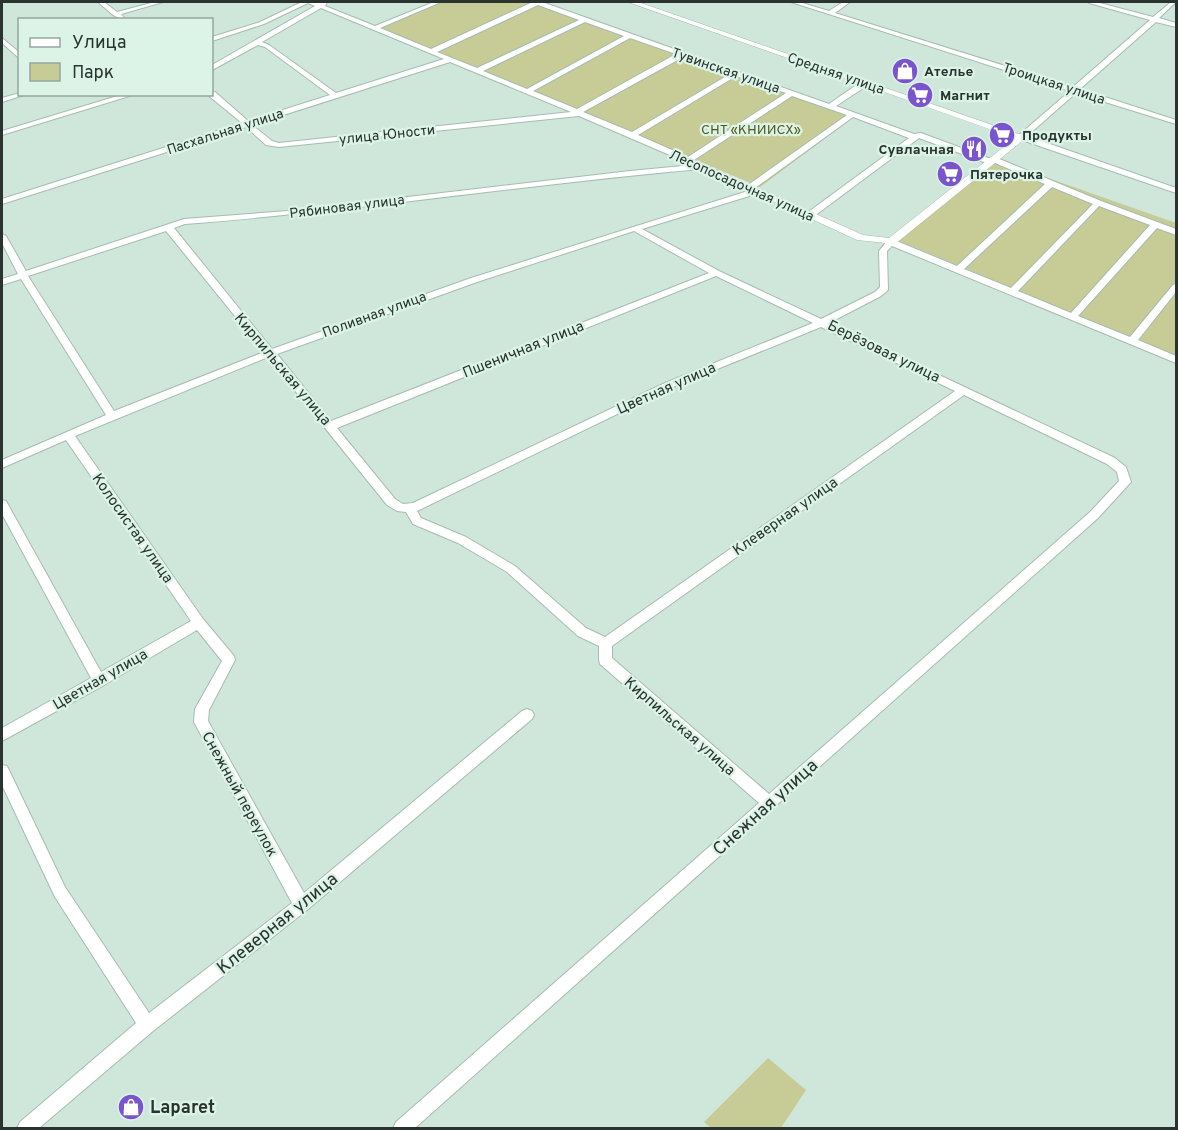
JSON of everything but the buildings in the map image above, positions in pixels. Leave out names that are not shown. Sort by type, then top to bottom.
[{"type":"street","points":[[101,2],[120,18]]},
{"type":"street","points":[[115,14],[160,2]]},
{"type":"street","points":[[213,39],[262,23],[306,2]]},
{"type":"street","name":"Лесопосадочная улица","points":[[311,2],[323,3],[373,29],[632,135],[861,238],[891,242],[1176,360]]},
{"type":"street","points":[[373,29],[438,2]]},
{"type":"street","points":[[431,52],[538,2]]},
{"type":"street","name":"Тувинская улица","points":[[538,2],[791,93],[993,161],[1176,232]]},
{"type":"street","name":"Средняя улица","points":[[632,2],[1176,190]]},
{"type":"street","name":"Троицкая улица","points":[[794,2],[1176,122]]},
{"type":"street","points":[[830,12],[848,2]]},
{"type":"street","points":[[1091,2],[1176,25]]},
{"type":"street","points":[[891,242],[1022,138],[1174,2]]},
{"type":"street","points":[[213,67],[323,3]]},
{"type":"street","points":[[477,71],[586,19]]},
{"type":"street","points":[[526,92],[629,36]]},
{"type":"street","points":[[2,40],[18,55]]},
{"type":"street","points":[[257,42],[267,46],[334,96]]},
{"type":"street","points":[[578,113],[682,54]]},
{"type":"street","name":"Пасхальная улица","points":[[2,202],[449,60]]},
{"type":"street","points":[[632,135],[736,73]]},
{"type":"street","points":[[831,106],[865,83]]},
{"type":"street","points":[[687,161],[791,93]]},
{"type":"street","name":"улица Юности","points":[[213,95],[269,143],[279,145],[578,113]]},
{"type":"street","points":[[2,100],[18,96]]},
{"type":"street","points":[[2,133],[126,96]]},
{"type":"street","name":"Поливная улица","points":[[2,464],[111,414],[268,351],[465,281],[752,190],[853,114]]},
{"type":"street","points":[[810,215],[916,136]]},
{"type":"street","name":"Рябиновая улица","points":[[2,282],[184,222],[288,214],[630,172],[701,167]]},
{"type":"street","points":[[959,269],[1050,184]]},
{"type":"street","points":[[1012,292],[1098,203]]},
{"type":"street","points":[[1072,317],[1155,225]]},
{"type":"street","name":"Кирпильская улица","points":[[168,227],[391,502],[405,508],[417,521],[462,540],[511,569],[582,632],[606,643],[605,660],[769,803]]},
{"type":"street","name":"Берёзовая улица","points":[[634,228],[716,273],[1111,460],[1122,470],[1125,482]]},
{"type":"street","points":[[2,236],[23,275],[111,414]]},
{"type":"street","name":"Цветная улица","points":[[405,508],[669,384],[823,322],[878,294],[885,288],[883,251],[891,242]]},
{"type":"street","name":"Пшеничная улица","points":[[330,426],[716,273]]},
{"type":"street","points":[[1132,341],[1176,287]]},
{"type":"street","name":"Клеверная улица","points":[[606,643],[964,390]]},
{"type":"street","name":"Колосистая улица","points":[[68,434],[199,623]]},
{"type":"street","name":"Снежная улица","points":[[402,1128],[1086,522],[1125,482]]},
{"type":"street","points":[[2,504],[99,681]]},
{"type":"street","name":"Цветная улица","points":[[2,735],[199,623]]},
{"type":"street","name":"Снежный переулок","points":[[199,623],[229,660],[202,709],[201,722],[234,788],[302,905]]},
{"type":"street","name":"Клеверная улица","points":[[26,1128],[147,1025],[302,905],[527,715]]},
{"type":"street","points":[[2,771],[60,892],[147,1025]]},
{"type":"green space","name":"СНТ «КНИИСХ»","points":[[443,2],[541,2],[858,114],[760,187],[381,28]]},
{"type":"green space","points":[[991,158],[1176,223],[1176,356],[892,238]]},
{"type":"green space","points":[[768,1058],[806,1090],[781,1128],[711,1128],[704,1122]]},
{"type":"place","name":"Ателье","points":[[905,71]]},
{"type":"place","name":"Магнит","points":[[920,95]]},
{"type":"place","name":"Продукты","points":[[1002,135]]},
{"type":"place","name":"Сувлачная","points":[[974,149]]},
{"type":"place","name":"Пятерочка","points":[[950,174]]},
{"type":"place","name":"Laparet","points":[[131,1107]]}]
